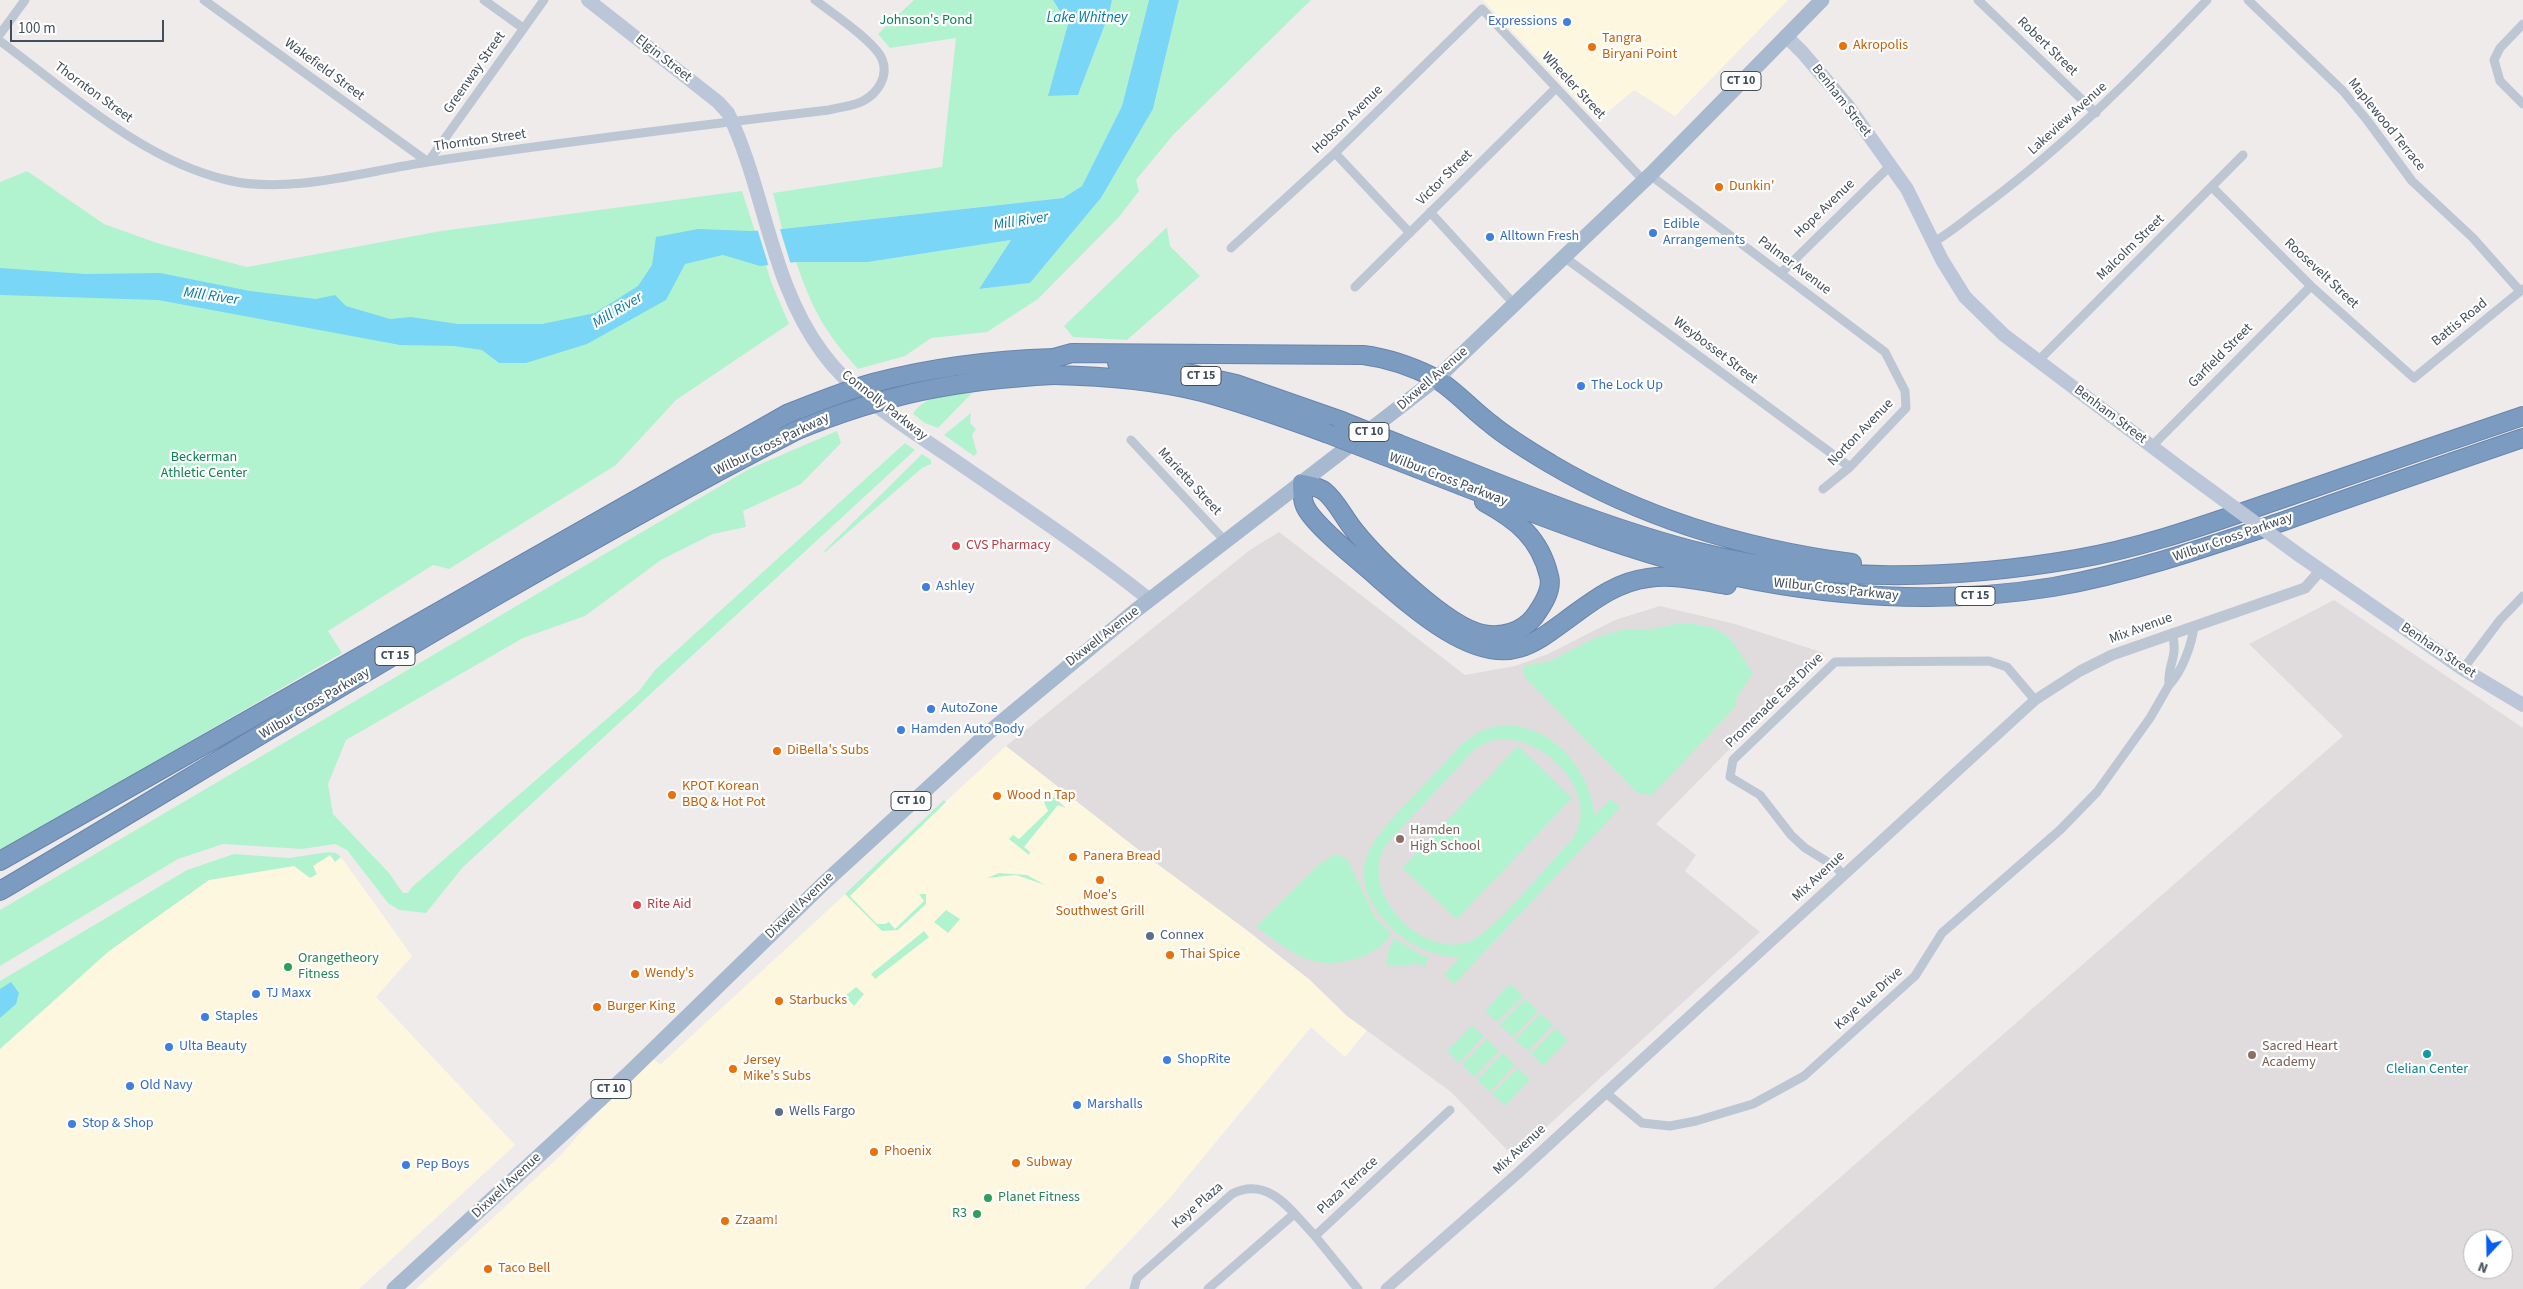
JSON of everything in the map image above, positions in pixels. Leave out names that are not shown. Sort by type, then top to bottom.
[{"type":"highway","points":[[1054,358],[1072,353],[1363,355],[1383,358],[1436,379],[1492,426],[1550,464],[1610,496],[1663,519],[1714,536],[1765,549],[1866,565],[1903,574]]},
{"type":"highway","name":"Wilbur Cross Parkway","points":[[0,861],[787,414],[872,383],[922,371],[991,360],[1054,358],[1179,371],[1236,384],[1342,421],[1574,512],[1639,535],[1704,554],[1768,566],[1818,572],[1903,574],[1995,571],[2078,559],[2157,540],[2523,416]]},
{"type":"highway","name":"Wilbur Cross Parkway","points":[[0,891],[456,620],[731,464],[795,431],[862,406],[926,388],[992,379],[1054,375],[1101,377],[1200,392],[1268,412],[1620,544],[1698,567],[1814,590],[1913,598],[1978,596],[2051,587],[2116,574],[2186,554],[2523,438]]},
{"type":"highway","points":[[1422,470],[1442,484],[1474,497],[1501,512],[1527,532],[1544,555],[1550,579],[1544,604],[1527,625],[1506,635],[1482,634],[1456,621],[1419,594],[1385,563],[1354,531],[1324,492],[1315,487],[1302,484],[1302,497],[1306,508],[1355,557],[1442,628],[1469,644],[1493,650],[1518,649],[1541,638],[1603,594],[1626,583],[1649,578],[1676,577],[1784,592],[1814,590]]},
{"type":"main road","name":"Elgin Street","points":[[588,0],[718,102],[733,123]]},
{"type":"main road","name":"Dixwell Avenue","points":[[394,1289],[628,1074],[822,884],[927,786],[1064,668],[1436,379],[1647,178],[1822,0]]},
{"type":"main road","name":"Benham Street","points":[[1786,36],[1839,95],[1890,166],[1916,204],[1934,242],[1965,297],[1991,324],[2187,473],[2299,555],[2463,669],[2523,705]]},
{"type":"main road","name":"Connolly Parkway","points":[[733,123],[792,300],[822,352],[851,384],[896,419],[1102,562],[1150,600]]},
{"type":"street","points":[[0,34],[25,0]]},
{"type":"street","name":"Wakefield Street","points":[[204,0],[428,162]]},
{"type":"street","points":[[484,0],[523,28]]},
{"type":"street","name":"Greenway Street","points":[[428,162],[544,0]]},
{"type":"street","name":"Thornton Street","points":[[0,41],[126,134],[160,155],[191,168],[228,180],[263,185],[298,184],[428,162],[830,110],[862,101],[878,90],[882,81],[882,59],[867,41],[815,0]]},
{"type":"street","name":"Robert Street","points":[[1978,0],[2096,113]]},
{"type":"street","name":"Lakeview Avenue","points":[[1934,242],[2034,168],[2096,113],[2207,0]]},
{"type":"street","name":"Maplewood Terrace","points":[[2248,0],[2343,91],[2412,181],[2473,238],[2522,290]]},
{"type":"street","name":"Wheeler Street","points":[[1482,9],[1556,88],[1647,178]]},
{"type":"street","name":"Hobson Avenue","points":[[1231,248],[1335,153],[1482,9]]},
{"type":"street","points":[[2523,24],[2500,48],[2494,60],[2500,82],[2523,104]]},
{"type":"street","name":"Victor Street","points":[[1355,287],[1556,88]]},
{"type":"street","points":[[1335,153],[1410,233]]},
{"type":"street","name":"Malcolm Street","points":[[2038,361],[2244,155]]},
{"type":"street","name":"Hope Avenue","points":[[1781,273],[1890,166]]},
{"type":"street","name":"Palmer Avenue","points":[[1647,178],[1781,273],[1885,352],[1905,391]]},
{"type":"street","name":"Roosevelt Street","points":[[2212,187],[2311,286],[2414,378]]},
{"type":"street","points":[[1430,212],[1515,305]]},
{"type":"street","name":"Weybosset Street","points":[[1564,257],[1850,467]]},
{"type":"street","name":"Garfield Street","points":[[2152,446],[2311,286]]},
{"type":"street","name":"Battis Road","points":[[2414,378],[2522,290]]},
{"type":"street","name":"Norton Avenue","points":[[1824,489],[1850,467],[1906,408],[1905,391]]},
{"type":"street","name":"Marietta Street","points":[[1131,440],[1226,542]]},
{"type":"street","name":"Mix Avenue","points":[[1386,1289],[1516,1175],[2035,700],[2080,670],[2112,655],[2305,588],[2322,570]]},
{"type":"street","points":[[2463,669],[2500,620],[2523,596]]},
{"type":"street","name":"Kaye Vue Drive","points":[[1605,1092],[1642,1122],[1670,1126],[1696,1121],[1753,1104],[1804,1076],[1915,976],[1942,933],[2060,830],[2097,792],[2150,718],[2169,685],[2175,679],[2193,637],[2194,626]]},
{"type":"street","name":"Kaye Vue Drive","points":[[2169,685],[2168,676],[2176,651],[2172,633]]},
{"type":"street","name":"Promenade East Drive","points":[[1843,875],[1836,867],[1805,848],[1782,824],[1760,795],[1730,777],[1733,760],[1835,662],[1989,661],[1999,663],[2016,675],[2035,700]]},
{"type":"street","name":"Plaza Terrace","points":[[1358,1289],[1315,1236],[1450,1110]]},
{"type":"street","name":"Kaye Plaza","points":[[1134,1289],[1137,1278],[1232,1194],[1244,1188],[1255,1188],[1270,1193],[1315,1236]]},
{"type":"street","points":[[1208,1289],[1294,1214]]},
{"type":"shaded area","points":[[1483,0],[1788,0],[1675,116],[1634,90],[1597,121]]},
{"type":"shaded area","name":"Hamden High School","points":[[1279,532],[1465,675],[1515,666],[1548,654],[1615,620],[1660,606],[1735,624],[1824,653],[1656,824],[1696,855],[1685,871],[1760,932],[1518,1153],[1512,1155],[1451,1092],[1347,1016],[1310,980],[1006,746],[1250,550]]},
{"type":"shaded area","name":"Sacred Heart Academy","points":[[2334,600],[2523,728],[2523,1289],[1713,1289],[2343,736],[2249,644]]},
{"type":"shaded area","points":[[1006,746],[1144,854],[1248,931],[1310,980],[1347,1016],[1367,1030],[1345,1057],[1311,1027],[1168,1200],[1084,1289],[416,1289],[562,1154],[648,1054],[660,1065]]},
{"type":"shaded area","points":[[322,853],[341,857],[412,956],[376,997],[515,1145],[359,1289],[0,1289],[0,1049],[109,951],[209,880],[294,866]]},
{"type":"green space","name":"Johnson's Pond","points":[[914,0],[1053,0],[1068,24],[1049,96],[1078,95],[1109,14],[1112,0],[1149,0],[1122,106],[1082,186],[1063,198],[782,229],[773,193],[942,167],[956,38],[890,48],[878,34]]},
{"type":"green space","points":[[1179,0],[1311,0],[1173,135],[1136,180],[1139,191],[1119,217],[1038,299],[987,332],[931,338],[905,356],[858,369],[836,343],[821,320],[808,294],[796,262],[868,262],[1011,240],[979,289],[1030,283],[1101,198],[1153,109]]},
{"type":"green space","name":"Beckerman Athletic Center","points":[[27,171],[104,224],[160,244],[247,267],[441,231],[742,191],[772,284],[789,324],[676,400],[616,465],[449,569],[433,565],[328,631],[342,653],[0,852],[0,182]]},
{"type":"green space","points":[[1167,227],[1170,246],[1200,276],[1127,340],[1073,337],[1064,326]]},
{"type":"green space","points":[[974,391],[938,428],[925,423],[913,414],[918,407],[932,399]]},
{"type":"green space","points":[[971,413],[970,423],[976,429],[972,435],[977,453],[974,456],[944,435]]},
{"type":"green space","points":[[837,431],[841,443],[801,484],[743,511],[746,527],[713,534],[661,560],[585,616],[523,638],[346,740],[328,784],[333,814],[389,873],[403,893],[408,893],[412,887],[639,691],[655,670],[905,443],[915,450],[463,867],[426,913],[399,910],[388,903],[347,850],[335,844],[302,849],[223,844],[178,859],[0,966],[0,910],[749,469]]},
{"type":"green space","points":[[922,454],[931,460],[931,464],[922,468],[824,553],[825,550]]},
{"type":"green space","points":[[1681,623],[1709,627],[1726,635],[1753,673],[1736,699],[1736,706],[1652,795],[1637,793],[1524,676],[1524,666],[1550,661],[1597,637],[1623,630],[1647,630]]},
{"type":"green space","points":[[1496,726],[1514,726],[1532,730],[1563,750],[1575,765],[1585,781],[1591,798],[1594,816],[1611,799],[1620,808],[1454,984],[1444,975],[1460,957],[1429,952],[1410,943],[1393,930],[1373,904],[1366,887],[1364,871],[1373,843],[1383,829],[1464,742],[1481,731]],"holes":[[[1501,739],[1519,741],[1536,748],[1552,759],[1566,773],[1575,789],[1580,806],[1579,824],[1571,841],[1492,926],[1469,942],[1449,945],[1430,940],[1412,929],[1396,914],[1385,896],[1379,877],[1380,858],[1390,840],[1475,749],[1490,741]]]},
{"type":"green space","points":[[1518,746],[1572,798],[1457,919],[1402,868]]},
{"type":"green space","points":[[1054,797],[1066,808],[1058,805],[1024,847],[1030,852],[1029,855],[1009,839],[1013,835],[1019,839],[1048,811],[1044,802]]},
{"type":"green space","points":[[944,800],[946,802],[850,896],[877,924],[889,922],[895,929],[924,901],[919,894],[926,894],[926,904],[898,930],[882,931],[845,894]]},
{"type":"green space","points":[[329,852],[336,853],[341,857],[335,862],[330,855],[313,866],[317,874],[310,878],[294,866],[209,880],[109,951],[0,1049],[0,981],[187,870],[234,854],[289,858]]},
{"type":"green space","points":[[1336,854],[1347,859],[1375,917],[1391,933],[1381,946],[1373,952],[1342,962],[1328,963],[1303,958],[1256,927],[1317,866]]},
{"type":"green space","points":[[999,873],[1027,875],[1045,885],[1016,875],[987,878]]},
{"type":"green space","points":[[946,910],[960,919],[948,933],[934,922]]},
{"type":"green space","points":[[924,931],[929,937],[875,979],[871,974]]},
{"type":"green space","points":[[1394,938],[1422,956],[1428,956],[1425,967],[1420,964],[1386,966],[1388,951]]},
{"type":"green space","points":[[1510,984],[1523,996],[1497,1022],[1485,1011]]},
{"type":"green space","points":[[856,987],[864,994],[854,1006],[845,996]]},
{"type":"green space","points":[[1525,999],[1538,1011],[1513,1037],[1500,1025]]},
{"type":"green space","points":[[1541,1013],[1553,1025],[1528,1051],[1515,1040]]},
{"type":"green space","points":[[1472,1025],[1484,1036],[1459,1063],[1447,1051]]},
{"type":"green space","points":[[1556,1028],[1568,1040],[1543,1066],[1531,1054]]},
{"type":"green space","points":[[1487,1039],[1499,1051],[1474,1077],[1462,1065]]},
{"type":"green space","points":[[1503,1053],[1515,1065],[1490,1092],[1477,1080]]},
{"type":"green space","points":[[1518,1068],[1530,1080],[1505,1106],[1492,1094]]},
{"type":"water","name":"Lake Whitney","points":[[1053,0],[1112,0],[1109,14],[1078,95],[1048,96],[1068,24]]},
{"type":"water","name":"Mill River","points":[[1149,0],[1179,0],[1153,109],[1101,198],[1030,283],[979,289],[1011,240],[868,262],[796,262],[760,266],[723,255],[685,264],[666,300],[587,344],[526,363],[499,363],[482,350],[454,346],[400,345],[158,300],[0,295],[0,268],[85,274],[160,273],[250,291],[316,299],[335,295],[346,306],[390,319],[411,317],[458,324],[542,324],[595,313],[638,286],[652,265],[656,237],[698,229],[751,231],[782,229],[1063,198],[1082,186],[1122,106]]},
{"type":"water","points":[[11,982],[19,993],[16,1004],[0,1018],[0,989]]},
{"type":"pier","points":[[779,226],[791,265],[769,267],[757,228]]},
{"type":"place","name":"Expressions","points":[[1567,22]]},
{"type":"place","name":"Akropolis","points":[[1843,46]]},
{"type":"place","name":"Tangra Biryani Point","points":[[1592,47]]},
{"type":"place","name":"Dunkin'","points":[[1719,187]]},
{"type":"place","name":"Edible Arrangements","points":[[1653,233]]},
{"type":"place","name":"Alltown Fresh","points":[[1490,237]]},
{"type":"place","name":"The Lock Up","points":[[1581,386]]},
{"type":"place","name":"CVS Pharmacy","points":[[956,546]]},
{"type":"place","name":"Ashley","points":[[926,587]]},
{"type":"place","name":"AutoZone","points":[[931,709]]},
{"type":"place","name":"Hamden Auto Body","points":[[901,730]]},
{"type":"place","name":"DiBella's Subs","points":[[777,751]]},
{"type":"place","name":"KPOT Korean BBQ & Hot Pot","points":[[672,795]]},
{"type":"place","name":"Wood n Tap","points":[[997,796]]},
{"type":"place","name":"Hamden High School","points":[[1400,839]]},
{"type":"place","name":"Panera Bread","points":[[1073,857]]},
{"type":"place","name":"Moe's Southwest Grill","points":[[1100,880]]},
{"type":"place","name":"Rite Aid","points":[[637,905]]},
{"type":"place","name":"Connex","points":[[1150,936]]},
{"type":"place","name":"Thai Spice","points":[[1170,955]]},
{"type":"place","name":"Orangetheory Fitness","points":[[288,967]]},
{"type":"place","name":"Wendy's","points":[[635,974]]},
{"type":"place","name":"TJ Maxx","points":[[256,994]]},
{"type":"place","name":"Starbucks","points":[[779,1001]]},
{"type":"place","name":"Burger King","points":[[597,1007]]},
{"type":"place","name":"Staples","points":[[205,1017]]},
{"type":"place","name":"Ulta Beauty","points":[[169,1047]]},
{"type":"place","name":"Clelian Center","points":[[2427,1054]]},
{"type":"place","name":"Sacred Heart Academy","points":[[2252,1055]]},
{"type":"place","name":"ShopRite","points":[[1167,1060]]},
{"type":"place","name":"Jersey Mike's Subs","points":[[733,1069]]},
{"type":"place","name":"Old Navy","points":[[130,1086]]},
{"type":"place","name":"Marshalls","points":[[1077,1105]]},
{"type":"place","name":"Wells Fargo","points":[[779,1112]]},
{"type":"place","name":"Stop & Shop","points":[[72,1124]]},
{"type":"place","name":"Phoenix","points":[[874,1152]]},
{"type":"place","name":"Subway","points":[[1016,1163]]},
{"type":"place","name":"Pep Boys","points":[[406,1165]]},
{"type":"place","name":"Planet Fitness","points":[[988,1198]]},
{"type":"place","name":"R3","points":[[977,1214]]},
{"type":"place","name":"Zzaam!","points":[[725,1221]]},
{"type":"place","name":"Taco Bell","points":[[488,1269]]}]
